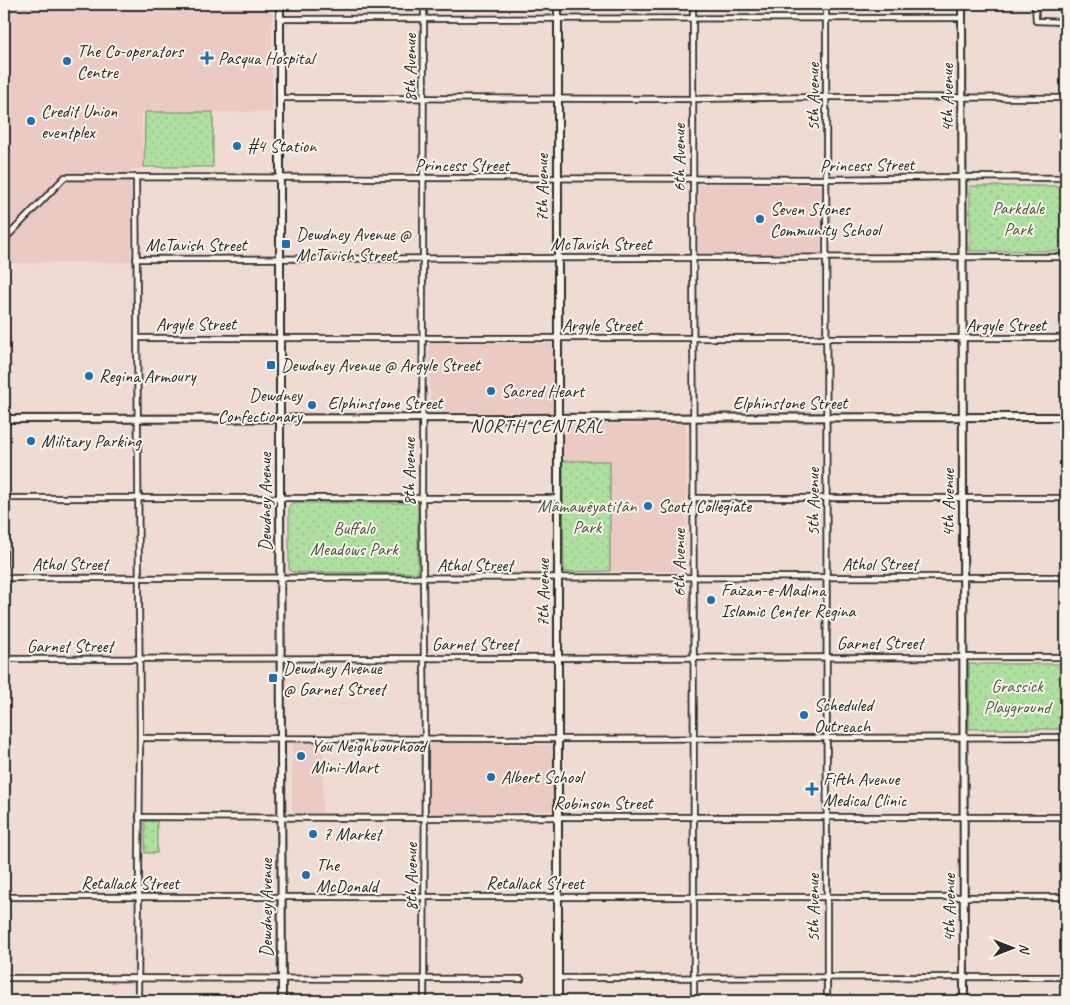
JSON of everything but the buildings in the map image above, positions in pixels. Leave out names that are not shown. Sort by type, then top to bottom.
[{"type":"street","name":"Dewdney Avenue","points":[[280,4],[282,1001]]},
{"type":"street","name":"8th Avenue","points":[[424,4],[425,178],[422,498],[425,739],[424,1001]]},
{"type":"street","name":"7th Avenue","points":[[558,4],[558,1001]]},
{"type":"street","name":"6th Avenue","points":[[692,4],[694,1001]]},
{"type":"street","name":"5th Avenue","points":[[826,4],[827,1001]]},
{"type":"street","name":"4th Avenue","points":[[962,4],[964,1001]]},
{"type":"street","points":[[1035,4],[1036,21],[1066,22]]},
{"type":"street","points":[[280,19],[558,18],[826,20],[962,18]]},
{"type":"street","points":[[280,98],[1066,98]]},
{"type":"street","name":"Princess Street","points":[[4,240],[65,177],[1066,178]]},
{"type":"street","points":[[136,177],[140,738],[138,1001]]},
{"type":"street","name":"McTavish Street","points":[[136,259],[1066,257]]},
{"type":"street","points":[[4,260],[4,689]]},
{"type":"street","name":"Argyle Street","points":[[137,338],[1066,338]]},
{"type":"street","name":"Elphinstone Street","points":[[4,419],[1066,417]]},
{"type":"street","points":[[4,498],[558,498]]},
{"type":"street","points":[[693,498],[1066,498]]},
{"type":"street","name":"Athol Street","points":[[4,578],[558,579],[1066,577]]},
{"type":"street","name":"Garnet Street","points":[[4,659],[1066,657]]},
{"type":"street","points":[[140,738],[558,740],[1066,737]]},
{"type":"street","name":"Robinson Street","points":[[139,817],[1066,817]]},
{"type":"street","name":"Retallack Street","points":[[4,897],[1066,897]]},
{"type":"street","points":[[558,978],[1066,977]]},
{"type":"street","points":[[4,978],[521,979]]},
{"type":"shaded area","points":[[4,4],[272,4],[272,112],[142,112],[143,169],[131,169],[131,262],[9,263],[10,409],[4,409]]},
{"type":"shaded area","name":"Seven Stones Community School","points":[[699,184],[821,185],[821,254],[698,253]]},
{"type":"shaded area","name":"Sacred Heart","points":[[429,343],[552,343],[553,412],[430,412]]},
{"type":"shaded area","name":"Scott Collegiate","points":[[563,424],[686,424],[686,571],[610,571],[610,461],[563,461]]},
{"type":"shaded area","points":[[292,743],[323,743],[323,813],[295,813],[292,810]]},
{"type":"shaded area","name":"Albert School","points":[[432,743],[552,745],[554,807],[552,811],[433,814],[429,810],[429,747]]},
{"type":"green space","points":[[145,112],[213,112],[213,167],[144,167]]},
{"type":"green space","name":"Parkdale Park","points":[[970,186],[1066,186],[1066,251],[970,251]]},
{"type":"green space","name":"Mâmawêyatitân Park","points":[[563,461],[610,461],[610,571],[564,572]]},
{"type":"green space","name":"Buffalo Meadows Park","points":[[292,503],[417,503],[418,572],[292,572],[289,569],[289,506]]},
{"type":"green space","name":"Grassick Playground","points":[[969,664],[1066,664],[1066,729],[969,729]]},
{"type":"green space","points":[[145,821],[157,821],[157,853],[145,853]]},
{"type":"place","name":"Pasqua Hospital","points":[[207,58]]},
{"type":"place","name":"The Co-operators Centre","points":[[67,61]]},
{"type":"place","name":"Credit Union eventplex","points":[[31,121]]},
{"type":"place","name":"#4 Station","points":[[237,146]]},
{"type":"place","name":"Seven Stones Community School","points":[[760,219]]},
{"type":"place","name":"Dewdney Avenue @ McTavish Street","points":[[286,244]]},
{"type":"place","name":"Dewdney Avenue @ Argyle Street","points":[[271,365]]},
{"type":"place","name":"Regina Armoury","points":[[89,376]]},
{"type":"place","name":"Sacred Heart","points":[[491,391]]},
{"type":"place","name":"Dewdney Confectionary","points":[[312,405]]},
{"type":"place","name":"Military Parking","points":[[31,441]]},
{"type":"place","name":"Scott Collegiate","points":[[648,506]]},
{"type":"place","name":"Faizan-e-Madina Islamic Center Regina","points":[[711,600]]},
{"type":"place","name":"Dewdney Avenue @ Garnet Street","points":[[273,678]]},
{"type":"place","name":"Scheduled Outreach","points":[[804,715]]},
{"type":"place","name":"You Neighbourhood Mini-Mart","points":[[301,756]]},
{"type":"place","name":"Albert School","points":[[491,777]]},
{"type":"place","name":"Fifth Avenue Medical Clinic","points":[[812,789]]},
{"type":"place","name":"7 Market","points":[[313,834]]},
{"type":"place","name":"The McDonald","points":[[306,875]]},
{"type":"district","name":"NORTH CENTRAL","points":[[537,425]]}]
